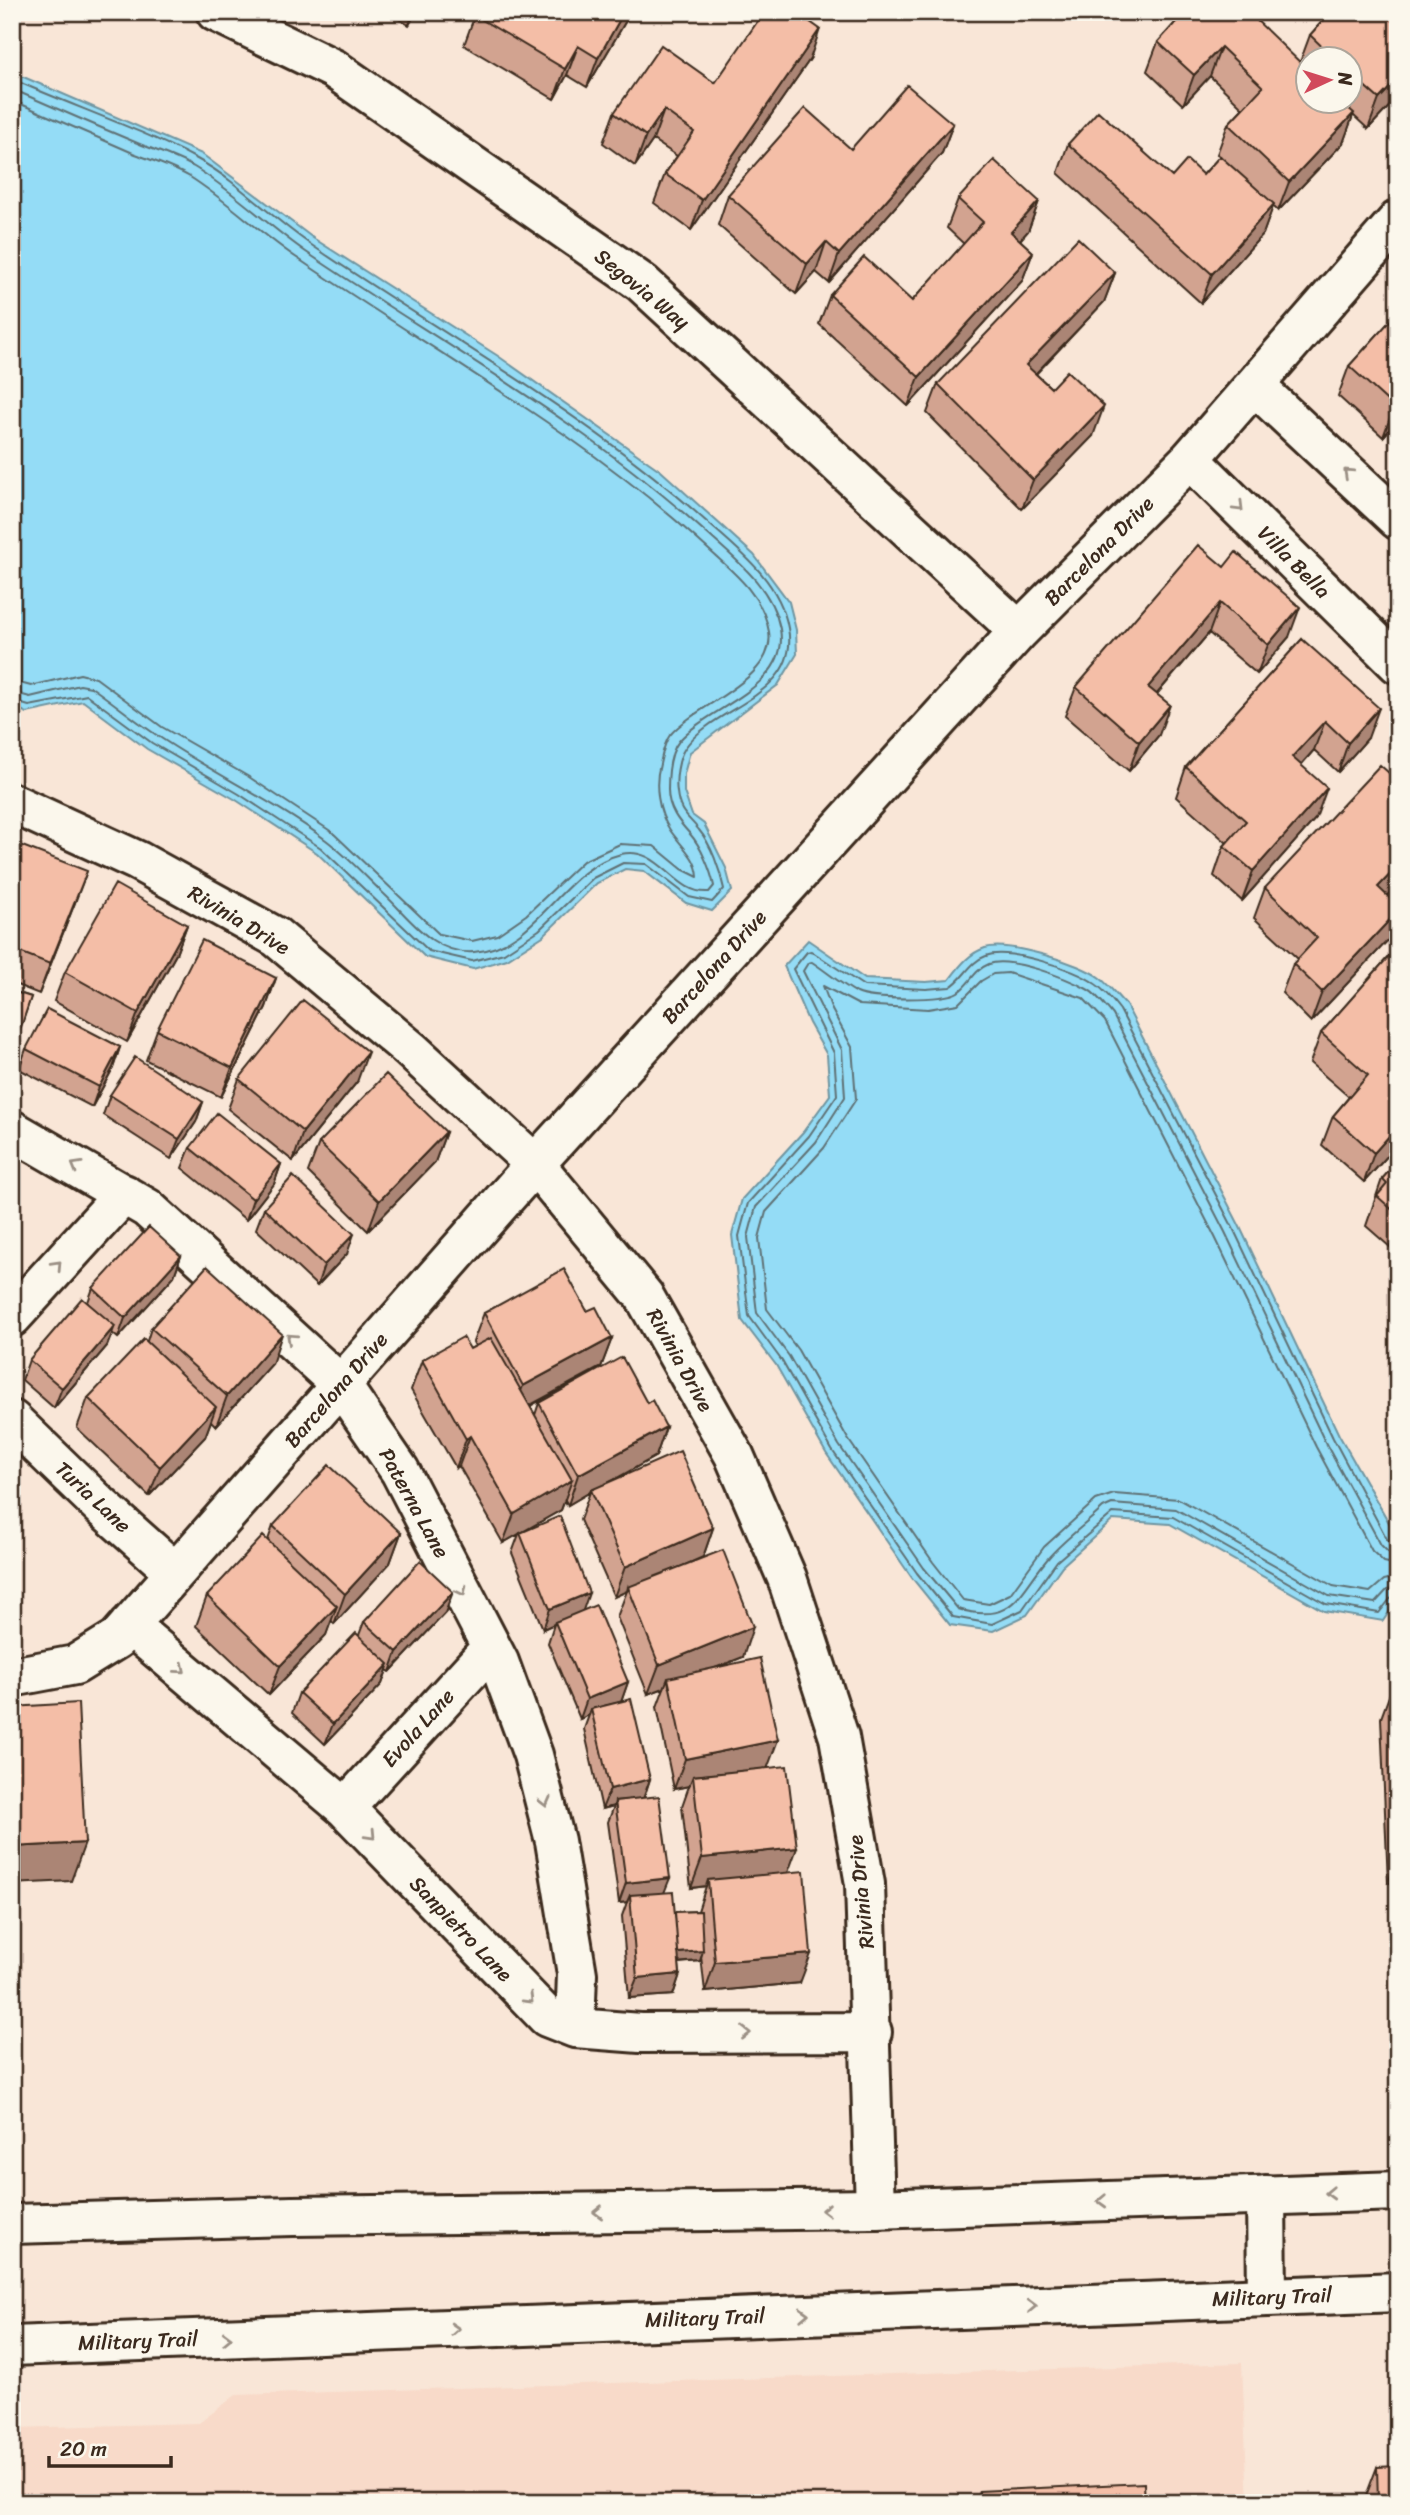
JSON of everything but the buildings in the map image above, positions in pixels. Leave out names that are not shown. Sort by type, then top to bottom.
[{"type":"street","name":"Segovia Way","points":[[216,12],[334,69],[642,283],[1019,631]]},
{"type":"street","name":"Barcelona Drive","points":[[12,1677],[75,1665],[117,1639],[535,1164],[1019,631],[1190,459],[1398,220]]},
{"type":"street","points":[[1255,386],[1398,520]]},
{"type":"street","name":"Villa Bella","points":[[1190,459],[1398,664]]},
{"type":"street","name":"Rivinia Drive","points":[[12,803],[138,861],[276,937],[411,1051],[535,1164],[644,1296],[734,1455],[787,1578],[839,1737],[865,1884],[872,2032],[875,2209]]},
{"type":"street","name":"Paterna Lane","points":[[12,1130],[147,1209],[341,1385],[400,1471],[491,1648],[533,1755],[555,1841],[577,1974],[575,2028]]},
{"type":"street","points":[[12,1317],[124,1194]]},
{"type":"street","name":"Turia Lane","points":[[12,1420],[102,1507],[175,1572]]},
{"type":"street","name":"Sanpietro Lane","points":[[129,1625],[345,1808],[547,2017],[575,2028],[640,2033],[872,2032]]},
{"type":"street","name":"Evola Lane","points":[[345,1808],[491,1648]]},
{"type":"street","points":[[12,2224],[293,2216],[875,2209],[1398,2190]]},
{"type":"street","points":[[1266,2195],[1267,2297]]},
{"type":"street","name":"Military Trail","points":[[12,2346],[1398,2292]]},
{"type":"shaded area","points":[[1242,2363],[1248,2503],[12,2503],[12,2428],[199,2423],[236,2395]]},
{"type":"water","points":[[12,72],[202,154],[313,238],[498,356],[661,471],[754,555],[789,602],[796,630],[797,654],[778,685],[690,752],[684,774],[684,792],[692,815],[704,824],[726,868],[732,891],[712,911],[686,903],[644,871],[625,869],[597,883],[543,936],[507,959],[473,969],[425,957],[317,853],[236,800],[147,749],[83,701],[27,713],[12,706]]},
{"type":"water","points":[[808,940],[865,979],[926,982],[949,980],[969,957],[985,948],[1026,950],[1091,972],[1126,1005],[1239,1225],[1339,1435],[1392,1528],[1398,1550],[1398,1599],[1383,1621],[1324,1611],[1170,1524],[1113,1520],[1062,1566],[1027,1615],[993,1631],[950,1625],[912,1578],[826,1453],[776,1365],[742,1320],[732,1235],[742,1199],[803,1132],[830,1095],[827,1055],[809,1023],[784,966]]}]
